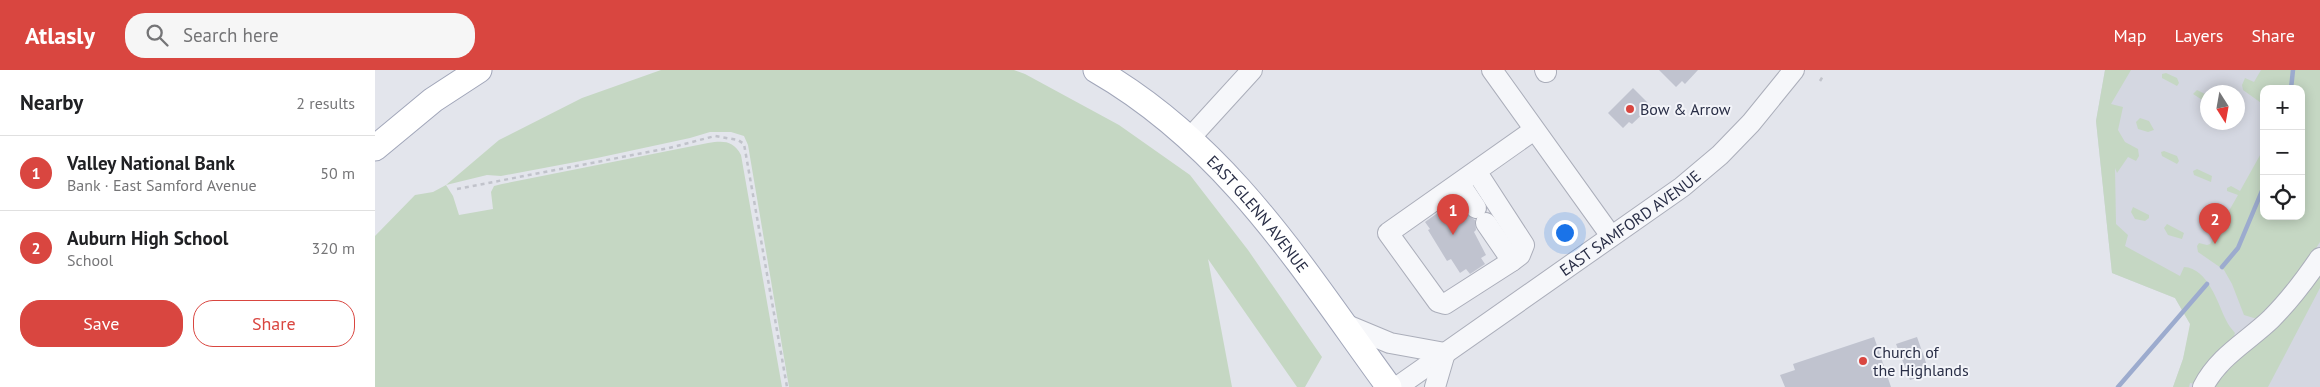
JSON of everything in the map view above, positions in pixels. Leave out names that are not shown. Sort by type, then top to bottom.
[{"type":"main road","points":[[375,148],[433,100],[479,70]]},
{"type":"main road","name":"EAST GLENN AVENUE","points":[[1096,70],[1132,93],[1189,139],[1260,211],[1389,387]]},
{"type":"street","points":[[1189,139],[1252,70]]},
{"type":"street","points":[[1491,70],[1611,236]]},
{"type":"street","name":"EAST SAMFORD AVENUE","points":[[1397,387],[1681,187],[1720,155],[1751,123],[1794,70]]},
{"type":"street","points":[[1476,171],[1524,245],[1520,255],[1513,261],[1445,304],[1438,302],[1388,232],[1460,184],[1476,171],[1534,130]]},
{"type":"street","points":[[1460,184],[1513,261]]},
{"type":"street","points":[[2203,387],[2216,366],[2226,355],[2251,337],[2291,297],[2320,258]]},
{"type":"street","points":[[1342,323],[1390,343],[1445,353],[1435,387]]},
{"type":"path","points":[[1820,81],[1823,76]]},
{"type":"path","points":[[457,189],[669,148],[715,136],[738,140],[744,144],[787,387]]},
{"type":"shaded area","points":[[2105,70],[2320,70],[2320,387],[2173,387],[2183,359],[2191,325],[2175,298],[2112,273],[2096,121]]},
{"type":"green space","points":[[661,70],[1014,70],[1025,74],[1119,125],[1190,175],[1248,250],[1322,357],[1305,387],[1297,387],[1208,259],[1232,387],[789,387],[748,145],[744,136],[731,132],[710,132],[597,158],[501,176],[487,175],[446,185],[499,140],[582,98]]},
{"type":"green space","points":[[2105,70],[2131,70],[2111,104],[2123,107],[2118,130],[2125,142],[2138,149],[2139,156],[2136,161],[2128,157],[2117,173],[2115,168],[2116,224],[2128,235],[2125,246],[2180,276],[2184,267],[2200,273],[2216,296],[2227,322],[2235,333],[2232,341],[2195,384],[2190,383],[2189,387],[2173,387],[2183,359],[2190,324],[2175,298],[2112,273],[2096,121]]},
{"type":"green space","points":[[2261,70],[2320,70],[2320,242],[2284,293],[2257,319],[2244,315],[2232,284],[2224,270],[2198,252],[2197,246],[2199,243],[2210,244],[2238,195],[2227,191],[2227,188],[2231,186],[2240,191],[2260,155],[2260,220],[2305,220],[2305,85],[2260,85],[2260,102],[2245,91],[2245,85],[2242,85],[2245,78],[2254,82]]},
{"type":"green space","points":[[2166,73],[2177,78],[2179,83],[2177,86],[2162,78],[2162,74]]},
{"type":"green space","points":[[2197,90],[2200,92],[2200,98],[2193,94]]},
{"type":"green space","points":[[2140,118],[2149,121],[2154,130],[2148,132],[2138,129],[2136,122]]},
{"type":"green space","points":[[723,142],[731,144],[741,155],[782,387],[375,387],[375,236],[415,195],[433,192],[446,185],[453,196],[459,215],[493,209],[491,192],[494,186],[708,143]]},
{"type":"green space","points":[[2164,151],[2177,156],[2179,161],[2177,164],[2162,156],[2161,152]]},
{"type":"green space","points":[[2197,169],[2212,176],[2211,182],[2194,175],[2193,171]]},
{"type":"green space","points":[[2133,207],[2149,215],[2149,218],[2145,221],[2135,219],[2131,212]]},
{"type":"green space","points":[[2167,224],[2184,233],[2182,239],[2168,235],[2164,228]]},
{"type":"green space","points":[[2320,274],[2320,288],[2268,387],[2213,387],[2225,371],[2269,333]]},
{"type":"building","points":[[1659,70],[1698,70],[1685,84],[1682,81],[1676,87]]},
{"type":"building","points":[[1633,88],[1651,106],[1632,124],[1629,122],[1623,128],[1608,113]]},
{"type":"building","points":[[1450,204],[1462,217],[1466,214],[1475,220],[1476,230],[1474,232],[1486,255],[1481,258],[1485,264],[1470,274],[1466,269],[1460,273],[1451,259],[1447,261],[1425,222]]},
{"type":"building","name":"Church of the Highlands","points":[[1874,337],[1891,387],[1785,387],[1780,375],[1795,370],[1793,364]]},
{"type":"building","points":[[1917,337],[1930,374],[1910,380],[1896,344]]},
{"type":"waterway","points":[[2291,85],[2293,70]]},
{"type":"waterway","points":[[2222,267],[2238,248],[2260,196]]},
{"type":"waterway","points":[[2118,387],[2207,284]]},
{"type":"place","name":"Bow & Arrow","points":[[1630,109]]},
{"type":"place","name":"Valley National Bank","points":[[1453,235]]},
{"type":"place","name":"Auburn High School","points":[[2215,244]]},
{"type":"place","name":"Church of the Highlands","points":[[1863,361]]}]
